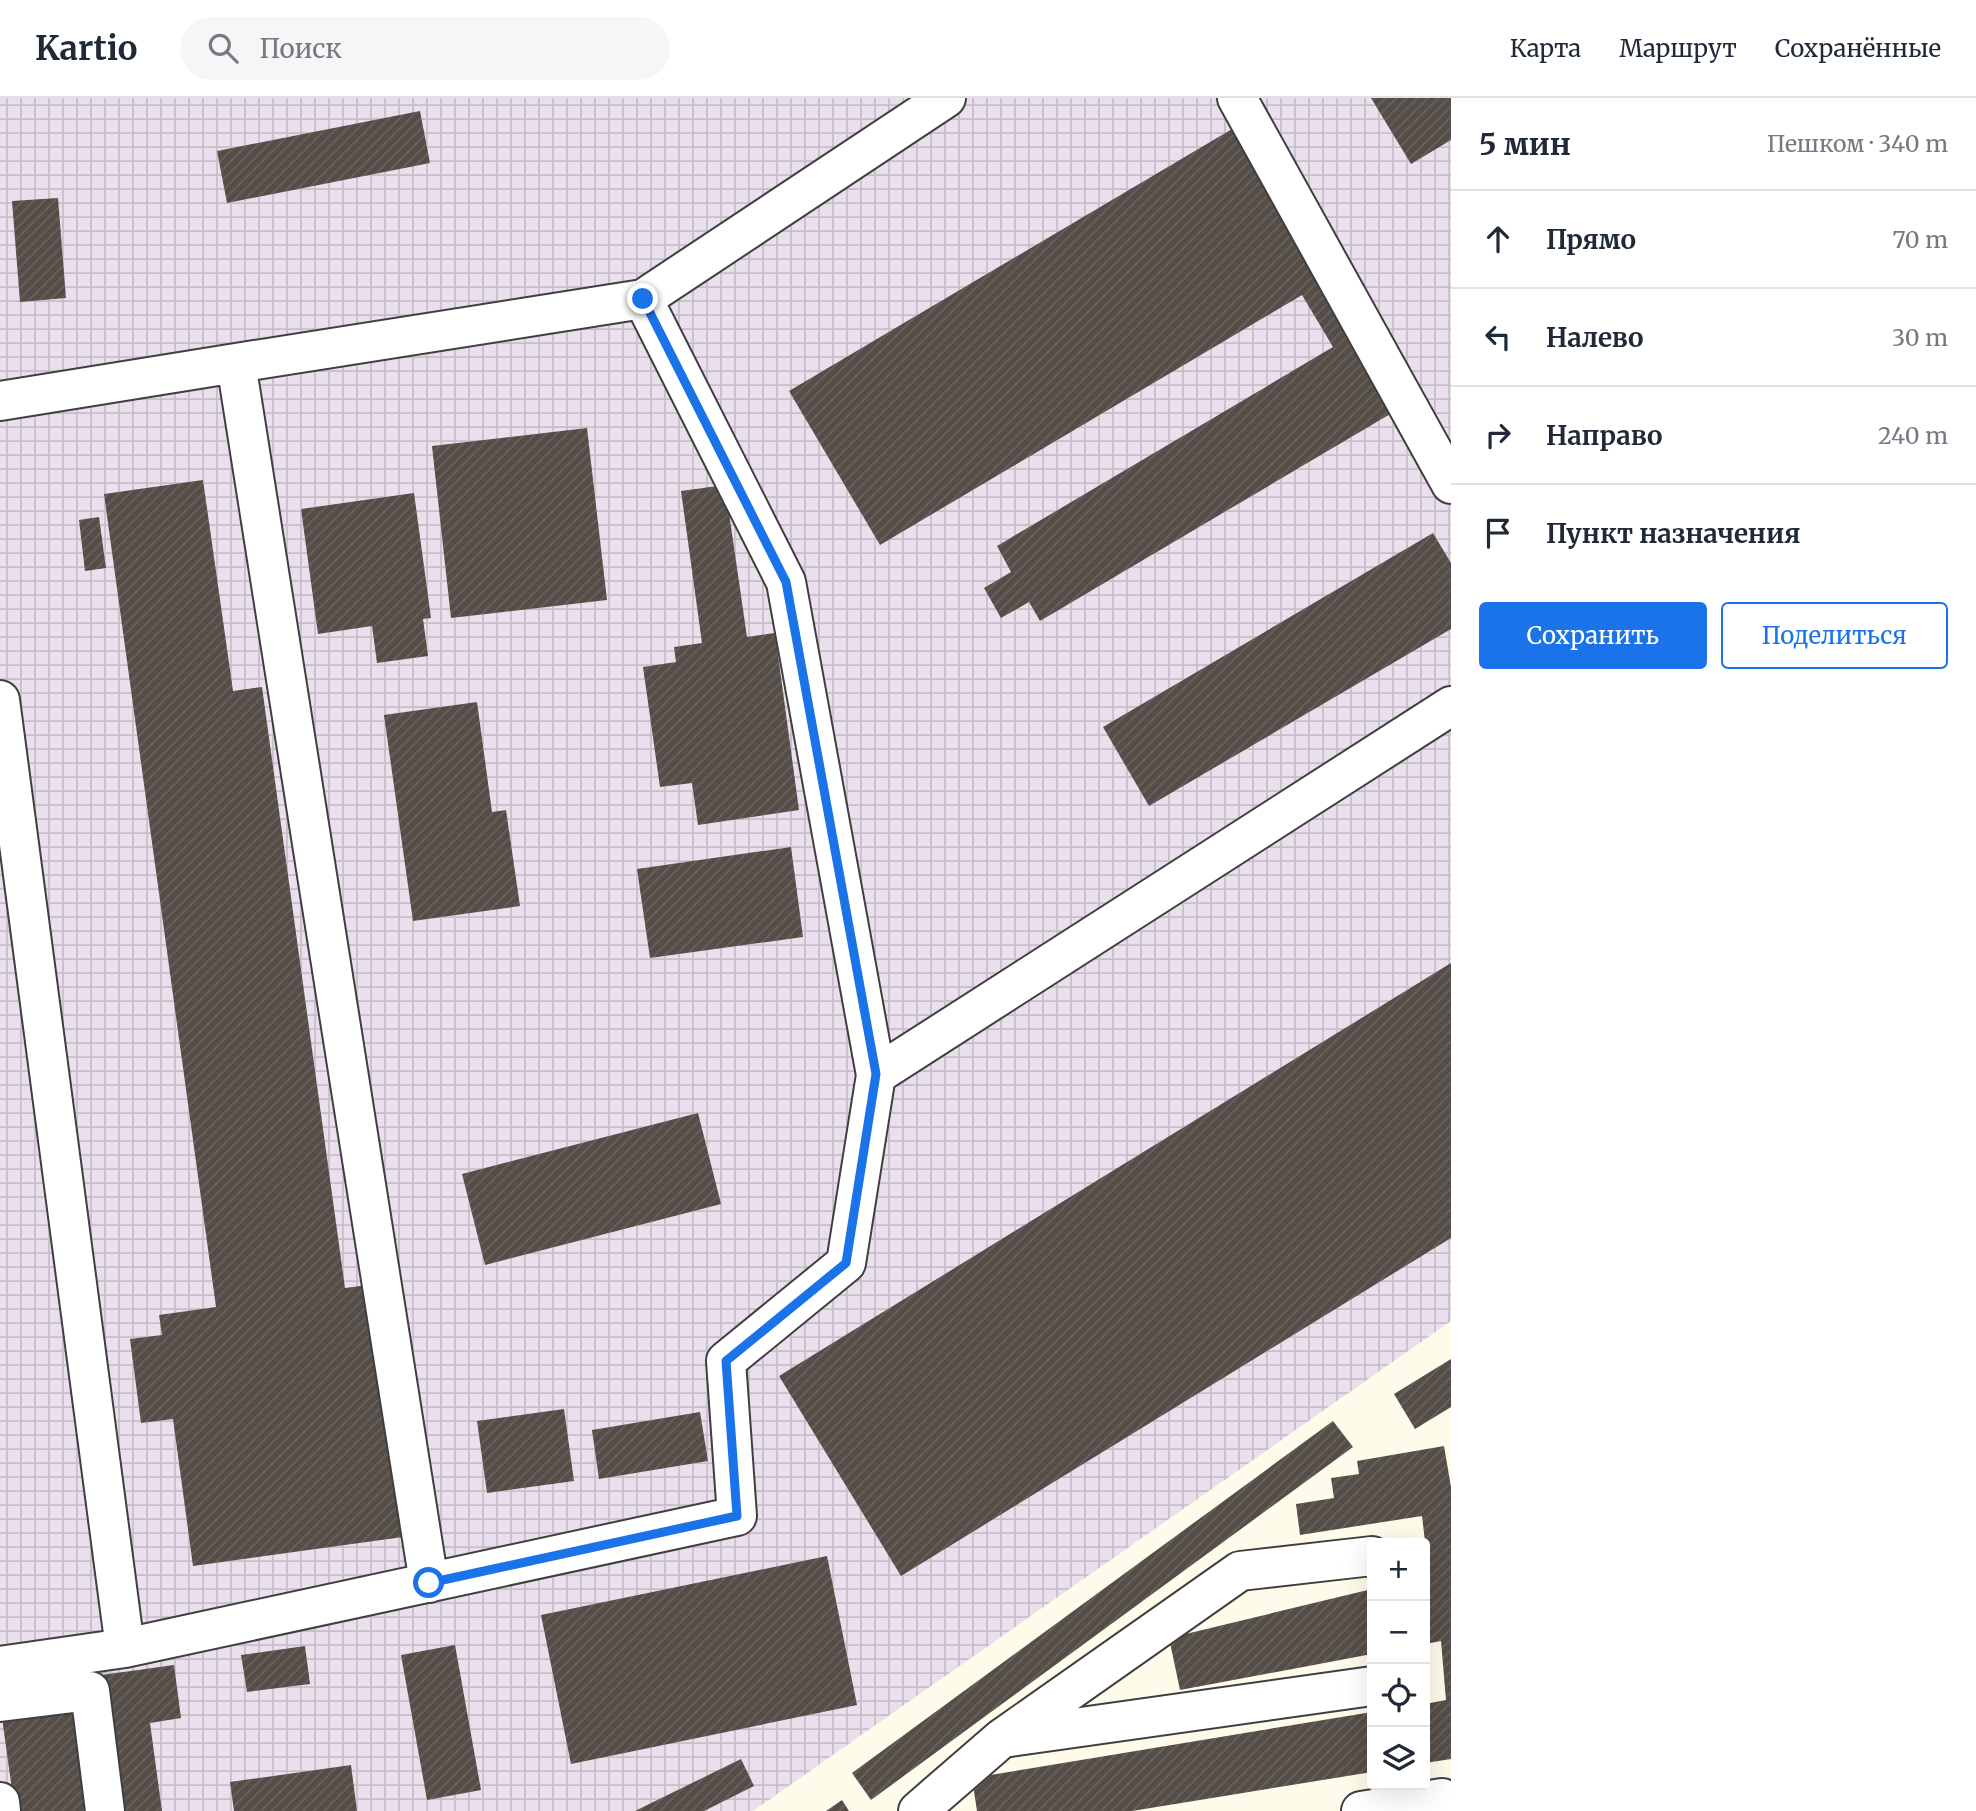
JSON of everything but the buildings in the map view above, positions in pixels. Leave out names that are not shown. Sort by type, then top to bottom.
[{"type":"lane","points":[[0,401],[643,299],[946,98]]},
{"type":"lane","points":[[1237,98],[1451,484]]},
{"type":"lane","points":[[0,1666],[125,1648],[737,1516],[726,1361],[846,1263],[876,1074],[786,582],[643,299]]},
{"type":"lane","points":[[236,363],[429,1583]]},
{"type":"lane","points":[[0,699],[125,1648]]},
{"type":"lane","points":[[876,1074],[1451,706]]},
{"type":"lane","points":[[918,1811],[1001,1739],[1240,1571],[1367,1557]]},
{"type":"lane","points":[[1001,1739],[1367,1687]]},
{"type":"lane","points":[[0,1703],[90,1691],[105,1811]]},
{"type":"lane","points":[[1361,1811],[1442,1798]]},
{"type":"lane","points":[[0,1802],[1,1811]]},
{"type":"shaded area","points":[[0,98],[1451,98],[1451,1321],[753,1811],[0,1811]]},
{"type":"route","points":[[429,1583],[737,1516],[726,1361],[846,1263],[876,1074],[786,582],[643,299]]}]
